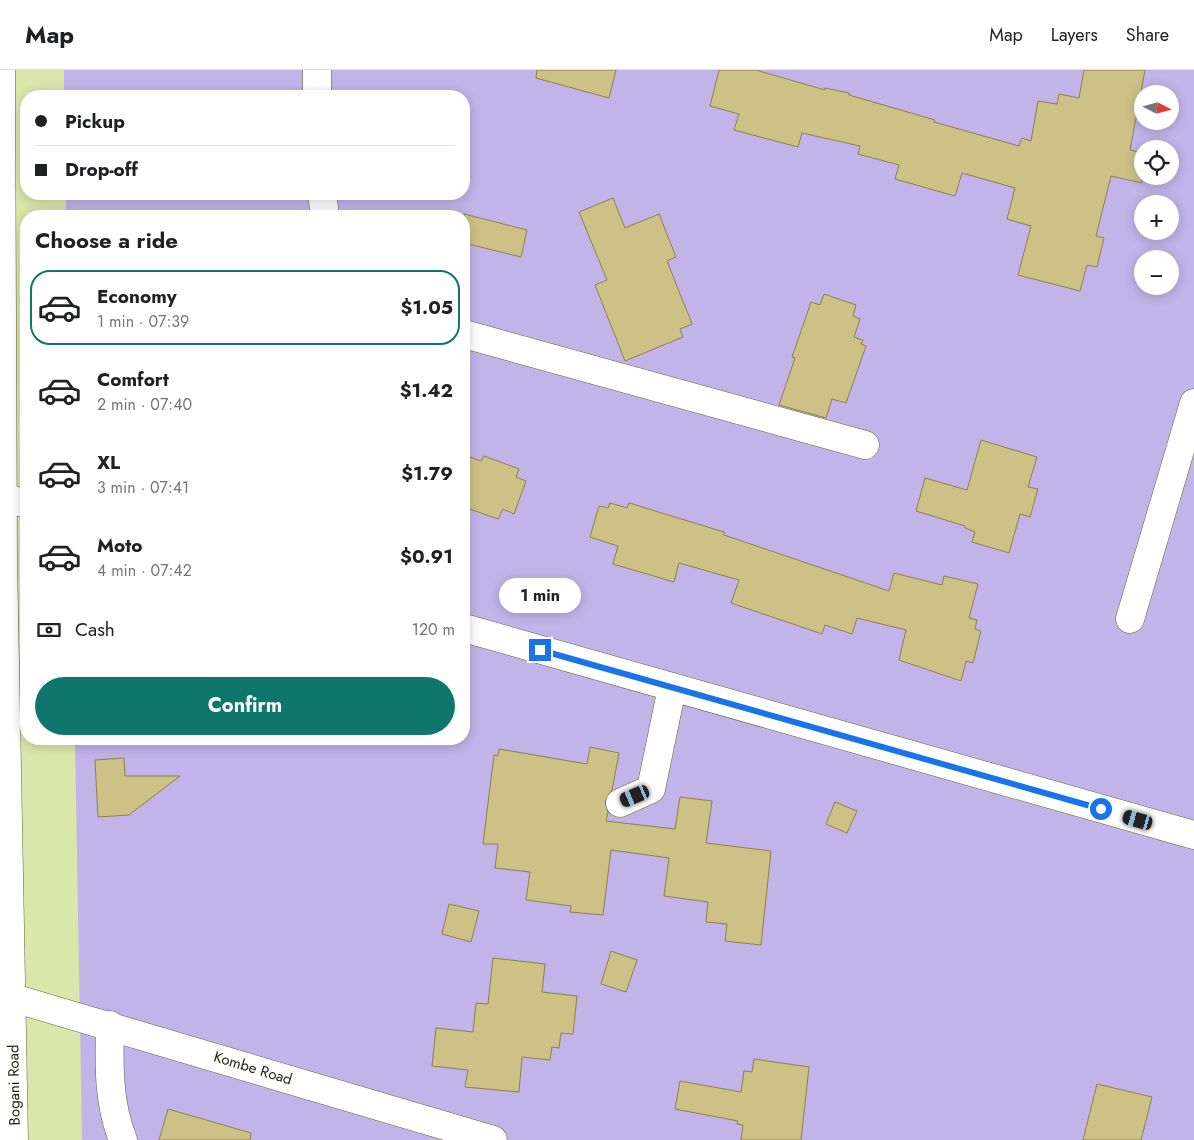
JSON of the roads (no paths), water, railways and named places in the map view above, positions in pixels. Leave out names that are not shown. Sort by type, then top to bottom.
[{"type":"street","name":"Bogani Road","points":[[1,70],[15,501],[2,557],[13,998],[14,1140]]},
{"type":"street","points":[[317,70],[318,90]]},
{"type":"street","points":[[470,336],[865,445]]},
{"type":"street","points":[[1130,620],[1194,403]]},
{"type":"street","points":[[470,630],[1194,835]]},
{"type":"street","points":[[620,802],[651,789],[672,688]]},
{"type":"street","name":"Kombe Road","points":[[13,998],[110,1025],[493,1140]]},
{"type":"street","points":[[110,1025],[109,1081],[112,1105],[123,1140]]}]
